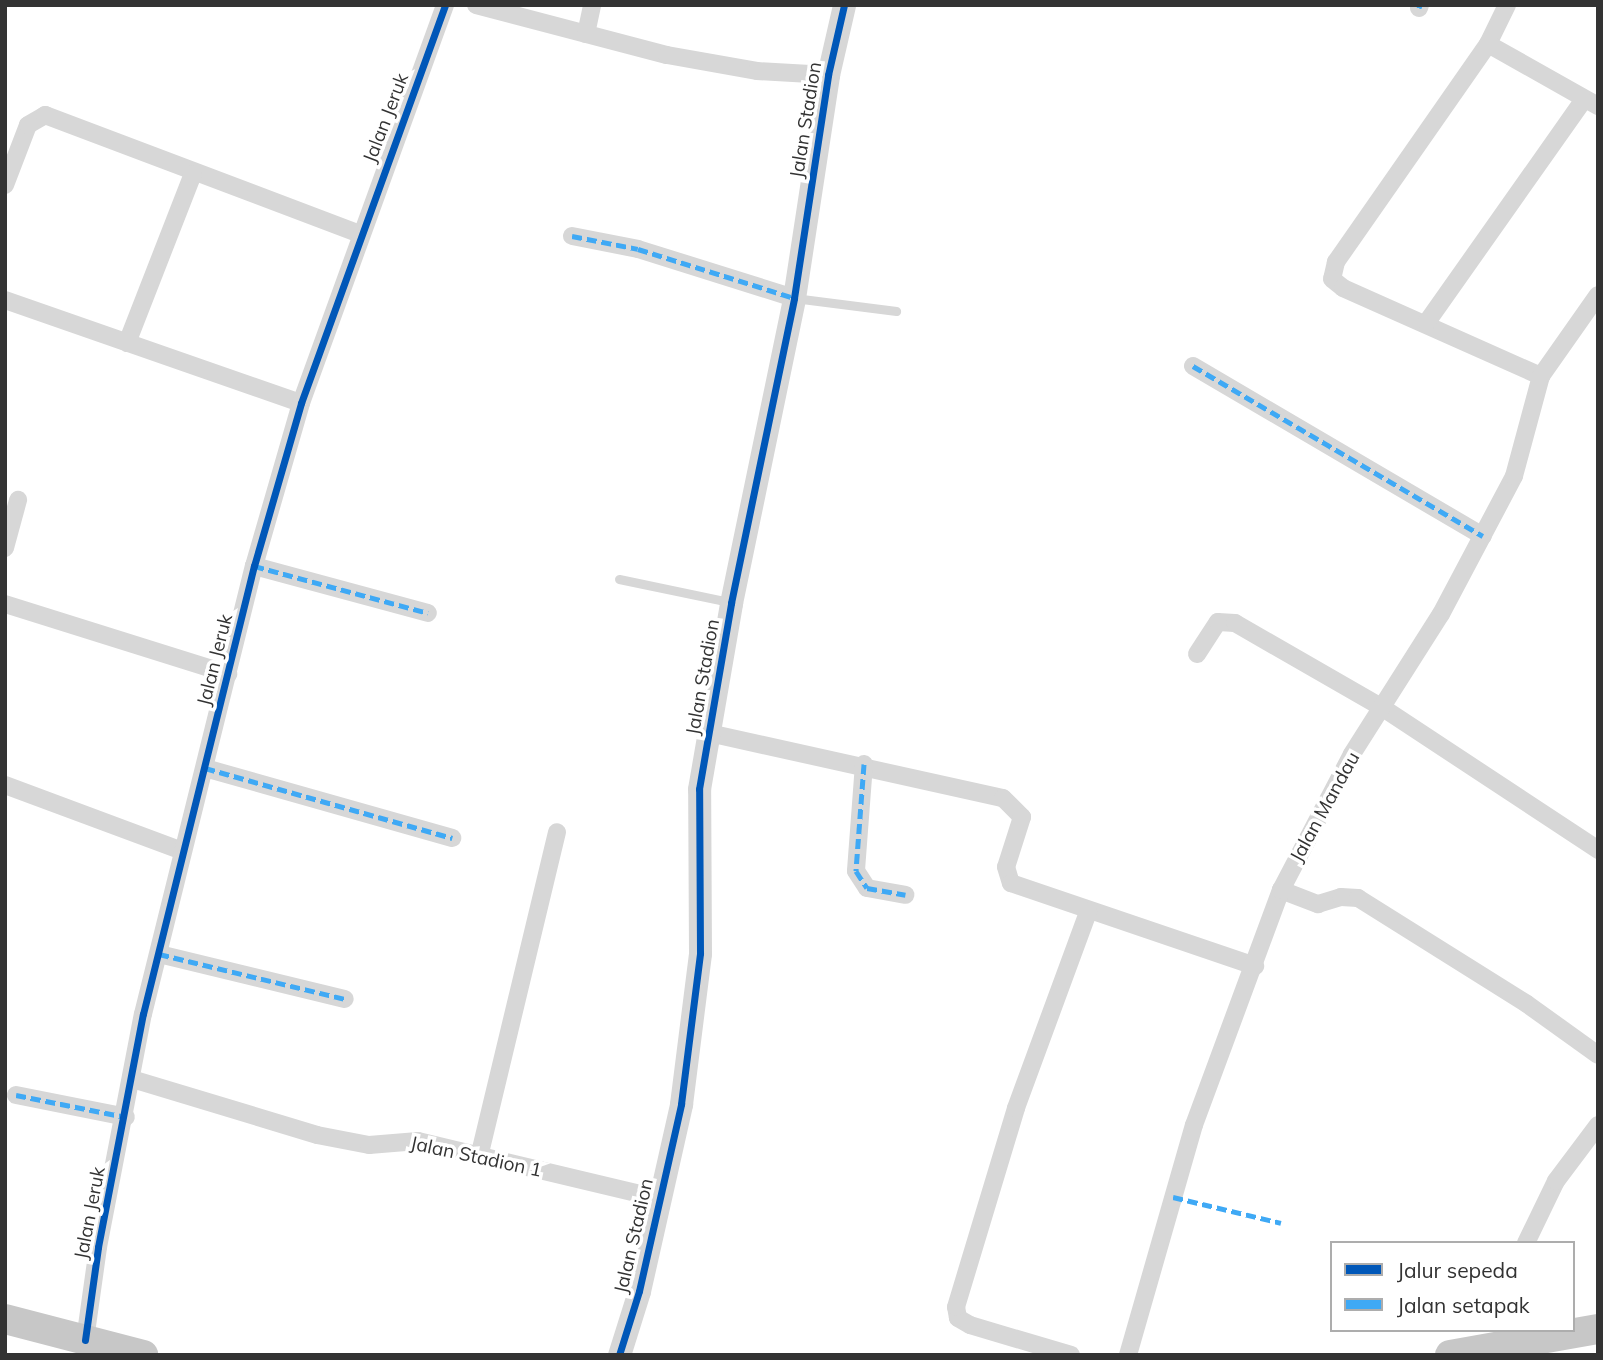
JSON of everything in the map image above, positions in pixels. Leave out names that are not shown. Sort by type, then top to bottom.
[{"type":"highway","points":[[5,1319],[143,1355]]},
{"type":"highway","points":[[1575,1331],[1598,1329]]},
{"type":"highway","points":[[1450,1355],[1499,1337],[1561,1332]]},
{"type":"street","name":"Jalan Jeruk","points":[[85,1340],[98,1247],[159,954],[182,851],[254,566],[301,403],[445,5]]},
{"type":"street","points":[[476,5],[667,55],[757,71],[828,75]]},
{"type":"street","points":[[586,34],[593,5]]},
{"type":"street","name":"Jalan Stadion","points":[[619,1355],[639,1291],[694,1028],[702,879],[699,789],[731,603],[794,298],[828,75],[844,5]]},
{"type":"street","points":[[1507,5],[1488,44],[1332,271],[1332,279],[1343,288],[1427,322],[1541,376]]},
{"type":"street","points":[[1427,322],[1590,104],[1488,44]]},
{"type":"street","points":[[5,185],[28,125],[45,114],[192,174],[360,234]]},
{"type":"street","points":[[127,343],[192,174]]},
{"type":"street","points":[[572,236],[638,249],[794,298]]},
{"type":"street","name":"Jalan Mandau","points":[[1128,1355],[1194,1125],[1281,890],[1352,754],[1383,708],[1483,536],[1514,476],[1541,376],[1598,295]]},
{"type":"street","points":[[5,300],[301,403]]},
{"type":"street","points":[[1193,366],[1483,536]]},
{"type":"street","points":[[5,548],[18,500]]},
{"type":"street","points":[[254,566],[428,613]]},
{"type":"street","points":[[5,604],[228,674]]},
{"type":"street","points":[[1197,654],[1215,625],[1228,620],[1383,708],[1598,850]]},
{"type":"street","points":[[709,733],[864,764],[1010,801],[1022,817],[1006,867],[1007,879],[1088,912],[1255,966]]},
{"type":"street","points":[[864,764],[856,871],[867,888],[905,895]]},
{"type":"street","points":[[205,768],[452,838]]},
{"type":"street","points":[[5,785],[182,851]]},
{"type":"street","points":[[479,1157],[556,832]]},
{"type":"street","points":[[1281,890],[1318,904],[1341,897],[1357,898],[1527,1004],[1598,1055]]},
{"type":"street","points":[[1071,1355],[970,1325],[958,1318],[956,1307],[1016,1108],[1088,912]]},
{"type":"street","points":[[159,954],[345,999]]},
{"type":"street","name":"Jalan Stadion 1","points":[[132,1079],[317,1135],[369,1144],[418,1141],[659,1198]]},
{"type":"street","points":[[16,1095],[126,1117]]},
{"type":"street","points":[[1527,1241],[1556,1181],[1598,1125]]},
{"type":"lane","points":[[794,298],[896,311]]},
{"type":"lane","points":[[619,579],[731,603]]},
{"type":"marked path","points":[[572,236],[638,249],[794,298]]},
{"type":"marked path","points":[[1193,366],[1483,536]]},
{"type":"marked path","points":[[254,566],[428,613]]},
{"type":"marked path","points":[[864,764],[856,871],[867,888],[905,895]]},
{"type":"marked path","points":[[205,768],[452,838]]},
{"type":"marked path","points":[[159,954],[345,999]]},
{"type":"marked path","points":[[16,1095],[126,1117]]},
{"type":"marked path","points":[[1173,1197],[1281,1223]]},
{"type":"cycle path","points":[[85,1340],[98,1247],[143,1014],[254,566],[301,403],[445,5]]},
{"type":"cycle path","points":[[619,1355],[639,1291],[681,1104],[700,953],[699,789],[731,603],[794,298],[828,75],[844,5]]}]
